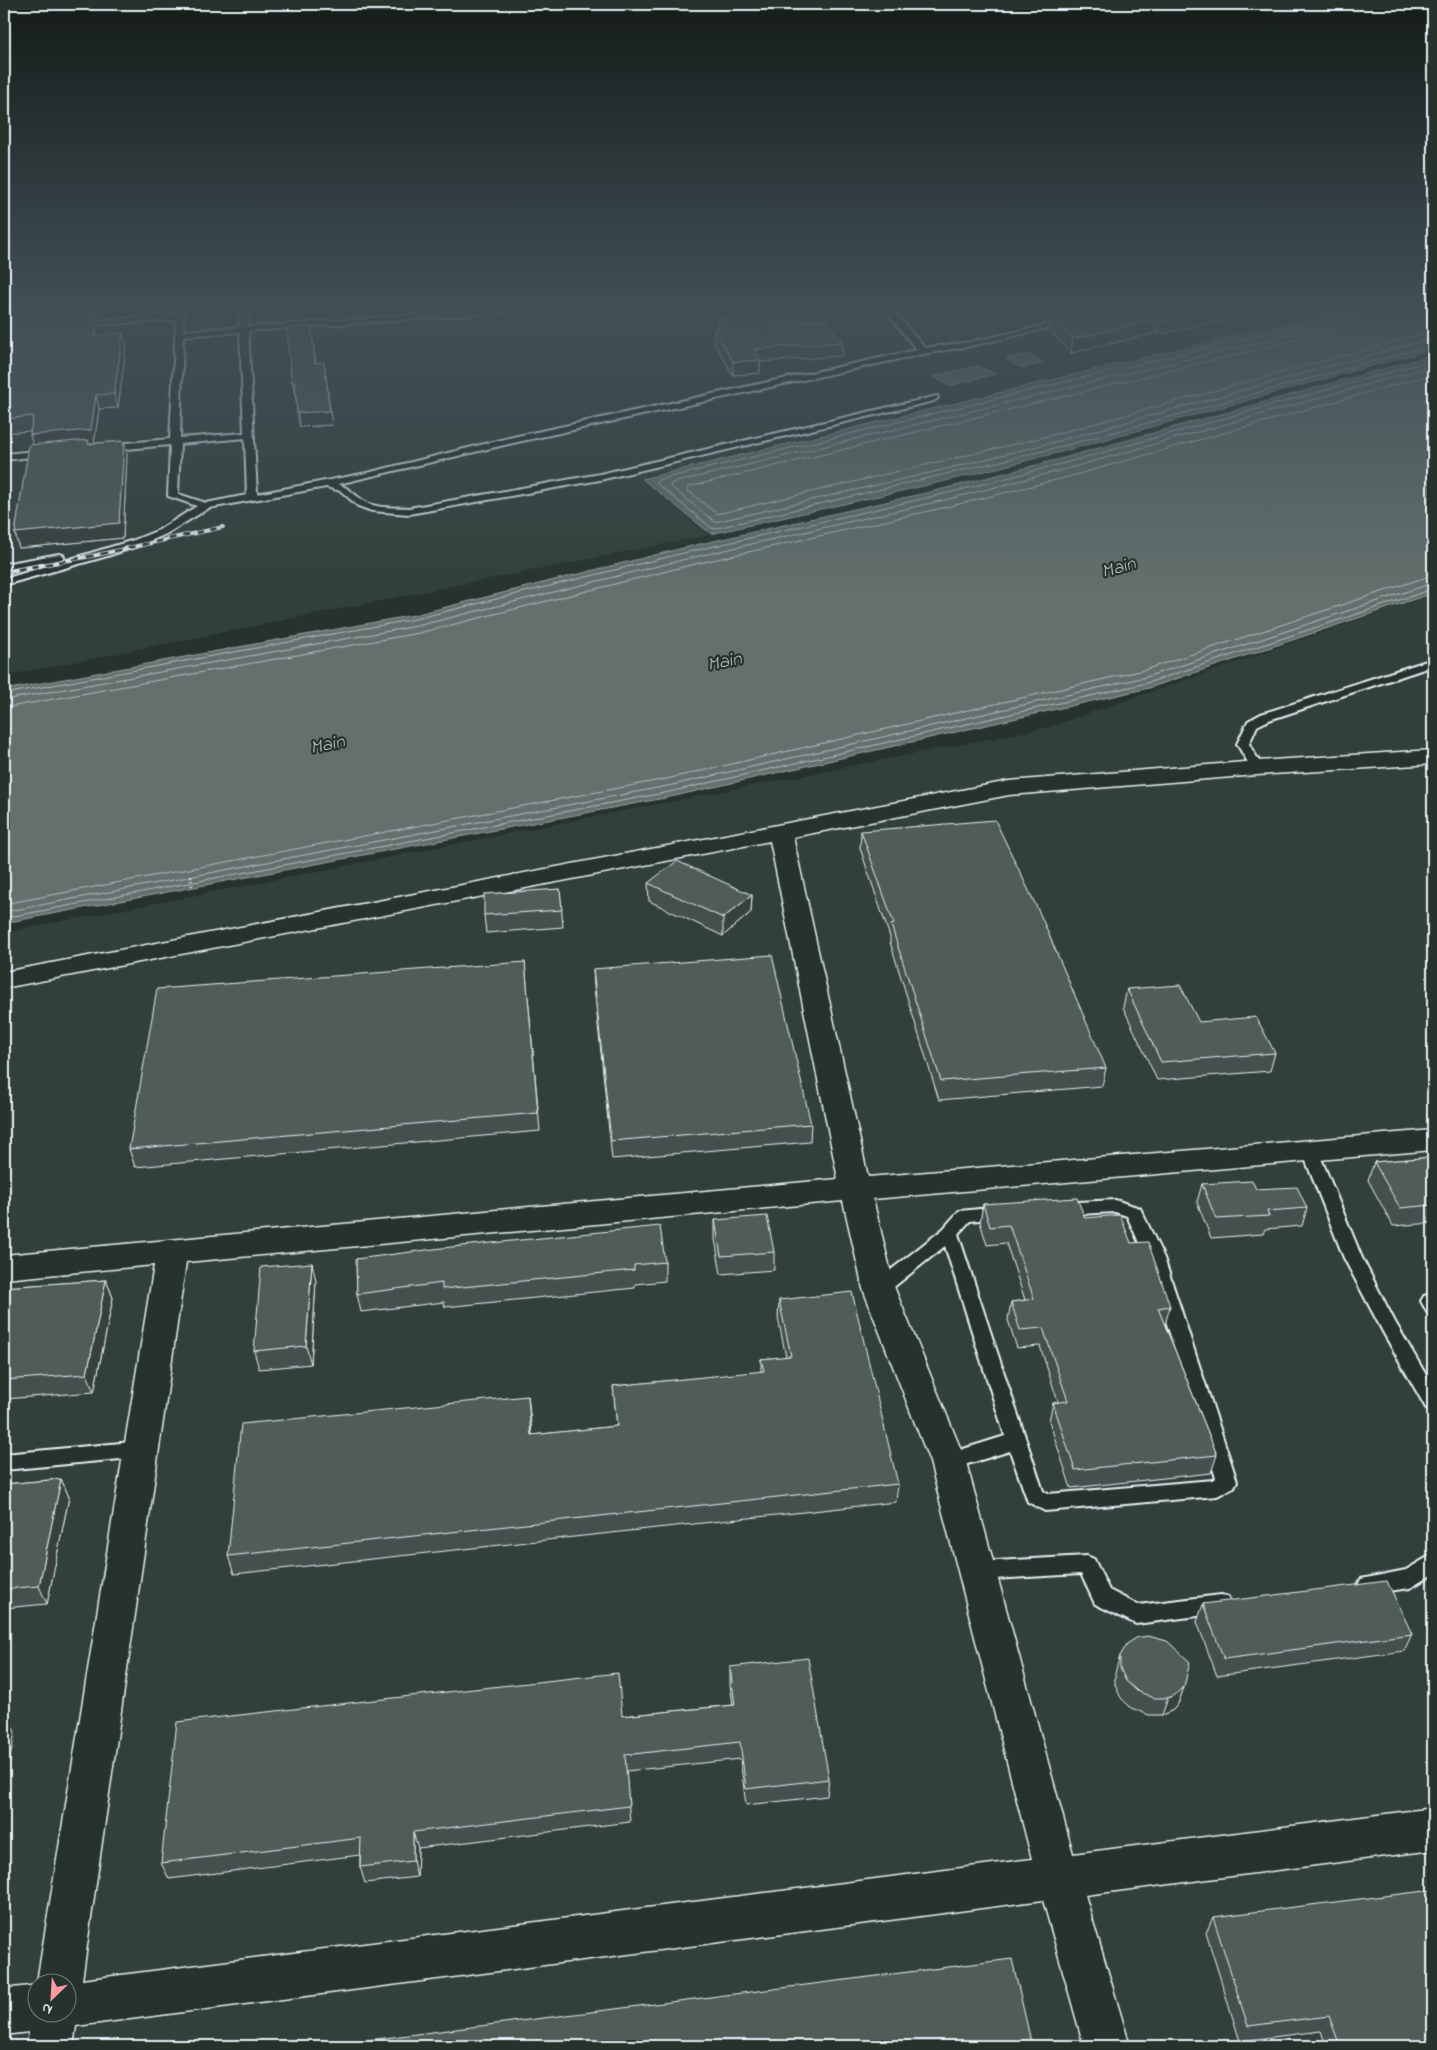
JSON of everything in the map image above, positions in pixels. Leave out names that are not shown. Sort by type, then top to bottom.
[{"type":"street","points":[[4,980],[1008,788],[1257,768],[1433,757]]},
{"type":"street","points":[[780,832],[855,1189],[879,1289],[948,1462],[1058,1876],[1107,2046]]},
{"type":"street","points":[[4,1267],[855,1189],[1433,1140]]},
{"type":"street","points":[[61,1972],[172,1252]]},
{"type":"street","points":[[78,2003],[1433,1829]]},
{"type":"street","points":[[4,2012],[28,2009]]},
{"type":"street","points":[[50,2046],[54,2022]]},
{"type":"lane","points":[[177,404],[173,496],[206,506]]},
{"type":"lane","points":[[248,404],[252,497]]},
{"type":"lane","points":[[4,582],[132,544],[166,530],[192,511],[206,506],[367,476],[513,440],[680,404]]},
{"type":"lane","points":[[326,484],[344,489],[361,504],[376,510],[409,511],[600,477],[910,404]]},
{"type":"lane","points":[[100,448],[249,435]]},
{"type":"lane","points":[[4,457],[61,452]]},
{"type":"lane","points":[[4,567],[132,544]]},
{"type":"lane","points":[[1257,768],[1243,744],[1252,724],[1265,717],[1433,662]]},
{"type":"lane","points":[[1310,1151],[1353,1258],[1389,1327],[1433,1403]]},
{"type":"lane","points":[[948,1233],[1035,1496],[1045,1503],[1217,1488],[1227,1481],[1155,1258],[1134,1212],[1115,1206],[1040,1210]]},
{"type":"lane","points":[[879,1289],[948,1233],[965,1215],[1021,1212]]},
{"type":"lane","points":[[1433,1300],[1430,1301],[1433,1308]]},
{"type":"lane","points":[[948,1462],[1016,1441]]},
{"type":"lane","points":[[4,1462],[142,1449]]},
{"type":"lane","points":[[1352,1587],[1410,1579],[1433,1563]]},
{"type":"lane","points":[[976,1571],[1087,1565],[1102,1598],[1136,1615],[1244,1601]]},
{"type":"path","points":[[191,875],[192,888]]},
{"type":"shaded area","points":[[4,404],[951,404],[640,479],[709,535],[4,676]]},
{"type":"shaded area","points":[[1433,594],[1433,2046],[4,2046],[4,933],[1049,727]]},
{"type":"water","points":[[953,404],[1235,404],[1057,453],[941,482],[711,534],[642,479]]},
{"type":"water","name":"Main","points":[[1258,404],[1433,404],[1433,593],[1149,688],[670,797],[4,923],[4,690],[414,615],[687,547],[947,488]]},
{"type":"building","points":[[4,404],[95,404],[91,430],[30,435],[33,416],[4,419]]},
{"type":"building","points":[[296,404],[329,404],[330,411],[297,413]]},
{"type":"building","points":[[89,440],[88,444],[124,441],[119,523],[15,533],[29,445]]},
{"type":"building","points":[[995,820],[1040,914],[1106,1068],[941,1081],[891,925],[894,924],[861,831]]},
{"type":"building","points":[[677,861],[752,895],[723,918],[648,883]]},
{"type":"building","points":[[560,889],[562,910],[484,915],[484,894]]},
{"type":"building","points":[[772,955],[811,1124],[611,1141],[593,969]]},
{"type":"building","points":[[525,962],[538,1113],[129,1149],[157,989]]},
{"type":"building","points":[[1180,985],[1199,1022],[1256,1017],[1275,1053],[1161,1062],[1127,989]]},
{"type":"building","points":[[1433,1157],[1433,1205],[1400,1208],[1374,1162]]},
{"type":"building","points":[[1252,1181],[1256,1189],[1297,1187],[1307,1208],[1267,1211],[1269,1216],[1216,1219],[1202,1184]]},
{"type":"building","points":[[1077,1198],[1085,1218],[1120,1215],[1131,1243],[1148,1242],[1170,1306],[1158,1308],[1217,1455],[1075,1470],[1053,1403],[1068,1401],[1043,1328],[1020,1330],[1011,1302],[1034,1299],[1009,1225],[990,1227],[983,1204]]},
{"type":"building","points":[[767,1216],[774,1252],[721,1256],[715,1220]]},
{"type":"building","points":[[660,1226],[665,1262],[634,1265],[634,1270],[442,1289],[442,1283],[357,1294],[356,1259],[442,1248]]},
{"type":"building","points":[[312,1263],[306,1346],[254,1351],[261,1267]]},
{"type":"building","points":[[106,1280],[87,1374],[4,1380],[4,1287]]},
{"type":"building","points":[[852,1292],[898,1484],[228,1556],[241,1424],[528,1396],[531,1435],[617,1426],[613,1386],[764,1371],[761,1359],[791,1356],[779,1300]]},
{"type":"building","points":[[61,1479],[39,1586],[4,1589],[4,1484]]},
{"type":"building","points":[[1387,1581],[1412,1634],[1224,1659],[1203,1604]]},
{"type":"building","points":[[1148,1636],[1167,1641],[1190,1662],[1184,1687],[1178,1693],[1168,1698],[1154,1698],[1137,1691],[1126,1681],[1120,1668],[1120,1656],[1127,1644],[1136,1638]]},
{"type":"building","points":[[808,1658],[829,1779],[746,1789],[740,1742],[625,1755],[629,1806],[413,1832],[413,1861],[360,1867],[361,1838],[161,1863],[177,1722],[618,1673],[622,1716],[735,1705],[730,1667]]},
{"type":"building","points":[[1433,1890],[1433,2046],[1340,2046],[1329,2016],[1248,2026],[1213,1917]]},
{"type":"building","points":[[1012,1959],[1032,2046],[321,2046]]},
{"type":"railway","points":[[4,572],[92,556],[223,527]]}]
